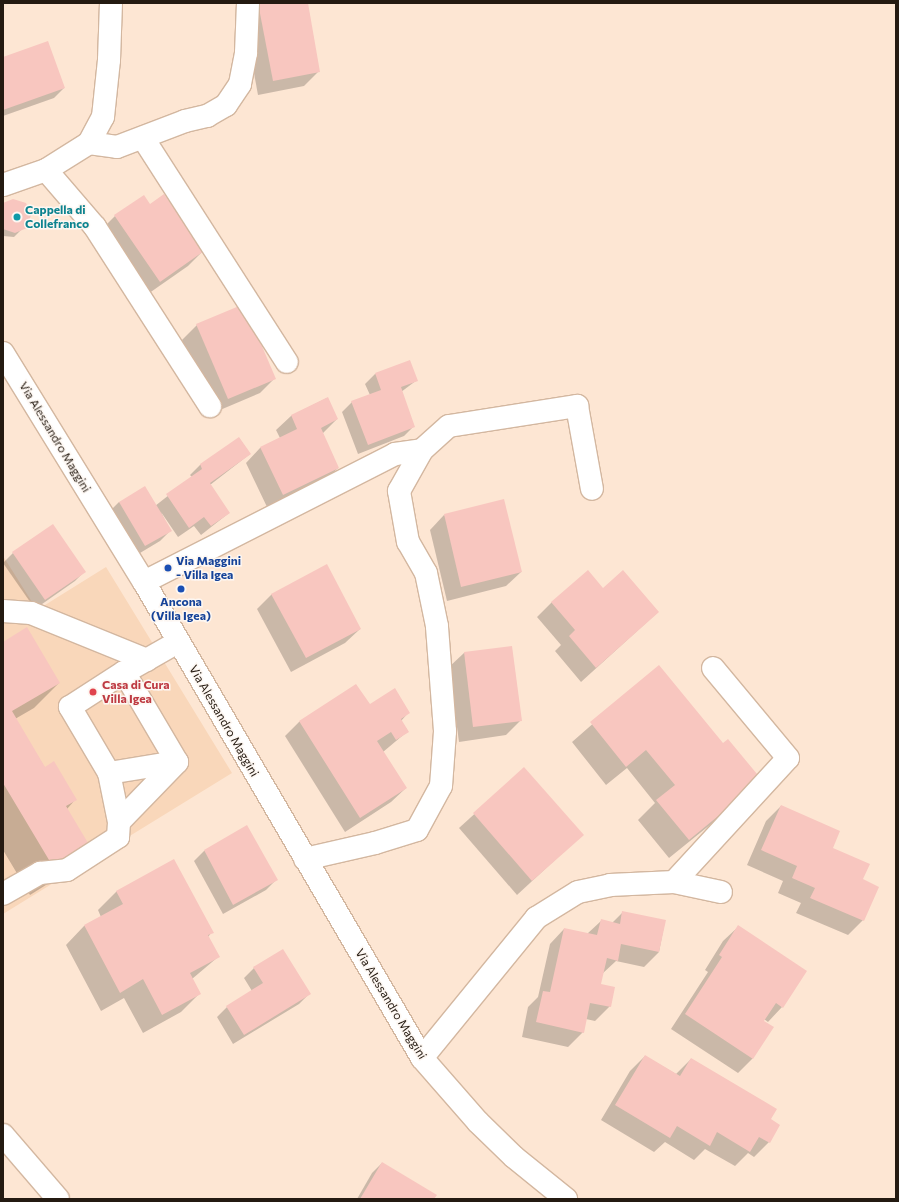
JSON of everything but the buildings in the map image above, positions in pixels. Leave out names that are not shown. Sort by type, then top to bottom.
[{"type":"main road","points":[[3,185],[46,170],[89,143],[102,116],[110,60],[111,3]]},
{"type":"main road","points":[[89,143],[117,147],[185,121],[207,116],[226,104],[240,84],[246,53],[248,3]]},
{"type":"main road","points":[[143,138],[287,362]]},
{"type":"main road","points":[[46,170],[95,227],[210,406]]},
{"type":"main road","name":"Via Alessandro Maggini","points":[[3,353],[144,582],[422,1058],[478,1122],[514,1157],[566,1199]]},
{"type":"main road","points":[[305,859],[375,843],[417,830],[441,786],[445,731],[437,626],[426,573],[408,542],[399,491],[422,450],[449,426],[577,406],[592,489]]},
{"type":"main road","points":[[144,582],[395,454],[422,450]]},
{"type":"main road","points":[[3,611],[31,613],[147,660]]},
{"type":"main road","points":[[3,894],[40,873],[67,870],[118,838],[119,822],[109,773],[70,707],[124,672],[178,642]]},
{"type":"main road","points":[[674,882],[788,758],[713,668]]},
{"type":"main road","points":[[124,672],[177,762]]},
{"type":"main road","points":[[109,773],[177,762]]},
{"type":"main road","points":[[119,822],[177,762]]},
{"type":"main road","points":[[422,1058],[536,918],[578,892],[610,885],[674,882],[721,892]]},
{"type":"main road","points":[[3,1135],[58,1199]]},
{"type":"shaded area","name":"Casa di Cura Villa Igea","points":[[3,556],[37,610],[106,567],[232,773],[3,914]]},
{"type":"place","name":"Cappella di Collefranco","points":[[17,217]]},
{"type":"place","name":"Via Maggini - Villa Igea","points":[[168,568]]},
{"type":"place","name":"Ancona (Villa Igea)","points":[[181,589]]},
{"type":"place","name":"Casa di Cura Villa Igea","points":[[93,692]]}]
